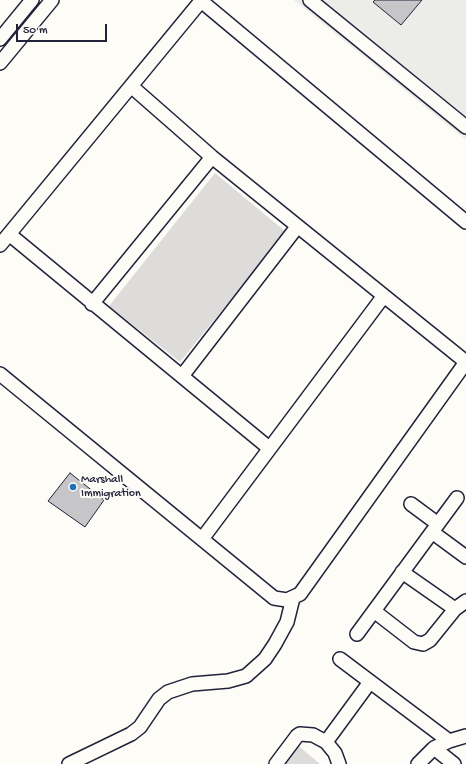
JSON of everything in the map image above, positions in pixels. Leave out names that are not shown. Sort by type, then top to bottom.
[{"type":"street","points":[[0,39],[32,0]]},
{"type":"street","points":[[0,63],[52,0]]},
{"type":"street","points":[[0,245],[201,0],[466,222]]},
{"type":"street","points":[[310,0],[466,127]]},
{"type":"street","points":[[0,374],[274,598],[280,600],[293,598],[300,594],[466,362],[297,227],[212,157],[130,86]]},
{"type":"street","points":[[92,304],[212,157]]},
{"type":"street","points":[[182,376],[297,227]]},
{"type":"street","points":[[9,234],[92,304],[269,448]]},
{"type":"street","points":[[202,539],[383,297]]},
{"type":"street","points":[[357,634],[457,498]]},
{"type":"street","points":[[411,504],[466,557]]},
{"type":"street","points":[[402,572],[455,609]]},
{"type":"street","points":[[69,764],[131,734],[140,727],[159,698],[168,692],[192,684],[228,681],[246,676],[265,659],[275,644],[287,622],[293,598]]},
{"type":"street","points":[[374,611],[419,644],[430,640],[455,609],[466,601]]},
{"type":"street","points":[[340,659],[449,741]]},
{"type":"street","points":[[326,742],[370,682]]},
{"type":"street","points":[[276,764],[300,734],[313,735],[326,742],[335,753],[339,764]]},
{"type":"street","points":[[418,764],[434,748],[449,741],[466,736]]},
{"type":"street","points":[[434,748],[454,764]]},
{"type":"shaded area","points":[[294,0],[466,0],[466,140]]},
{"type":"shaded area","points":[[215,173],[286,232],[180,362],[109,306]]},
{"type":"shaded area","points":[[295,743],[320,764],[279,764]]},
{"type":"building","points":[[375,0],[422,0],[401,25],[373,2]]},
{"type":"building","name":"Marshall Immigration","points":[[70,473],[104,500],[85,527],[48,501]]},
{"type":"place","name":"Marshall Immigration","points":[[73,487]]}]
